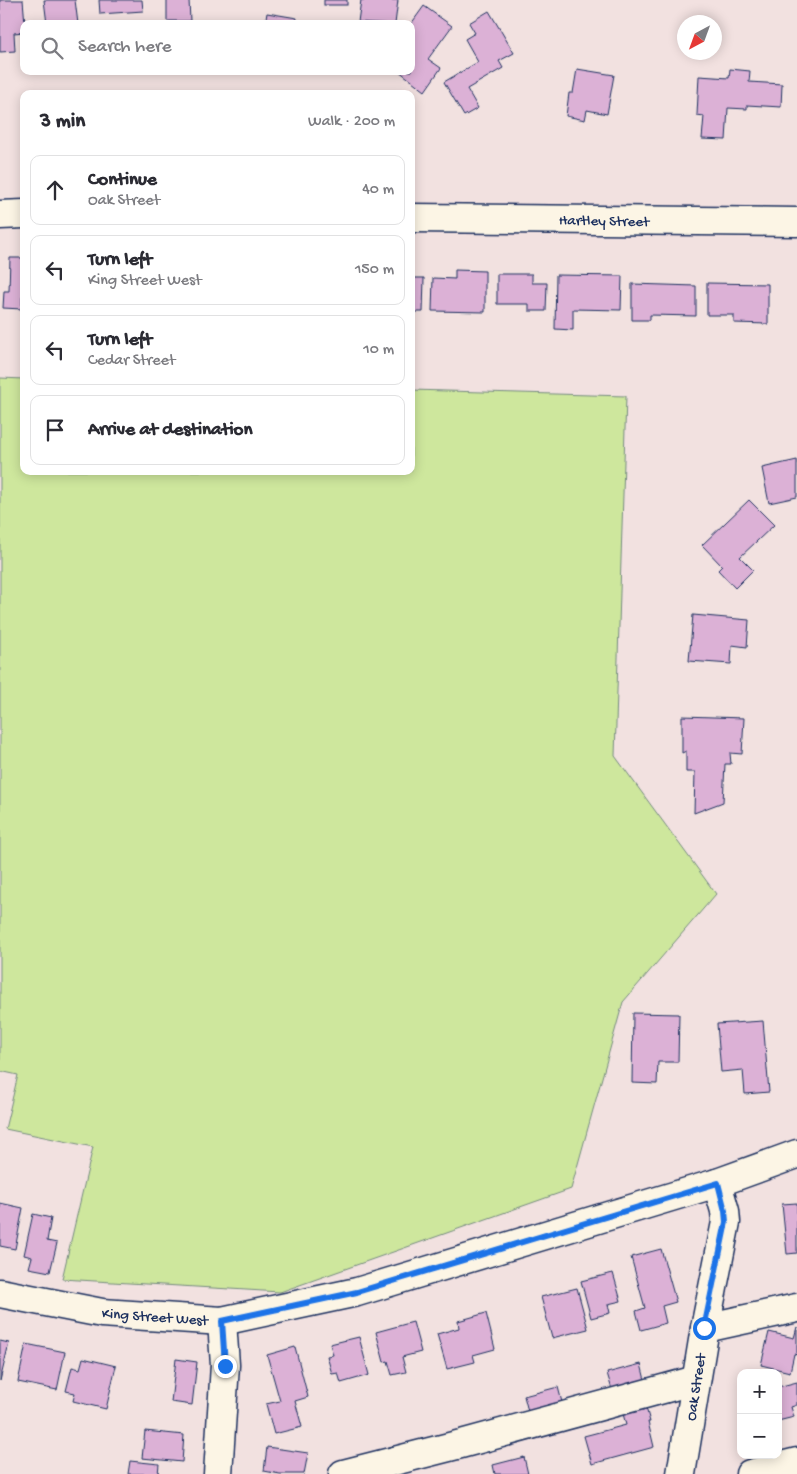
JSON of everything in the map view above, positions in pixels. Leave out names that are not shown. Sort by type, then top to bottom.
[{"type":"street","points":[[0,215],[20,214]]},
{"type":"street","name":"Hartley Street","points":[[415,218],[797,222]]},
{"type":"street","name":"King Street West","points":[[0,1293],[102,1313],[222,1321],[357,1292],[718,1183],[797,1154]]},
{"type":"street","name":"Oak Street","points":[[681,1474],[704,1328],[726,1222],[718,1183]]},
{"type":"street","points":[[704,1328],[797,1308]]},
{"type":"street","points":[[218,1474],[225,1366],[222,1321]]},
{"type":"street","points":[[343,1474],[696,1380]]},
{"type":"street","points":[[750,1474],[797,1462]]},
{"type":"green space","points":[[0,378],[20,379],[20,475],[415,475],[415,390],[626,396],[615,756],[716,894],[623,1002],[571,1189],[280,1292],[62,1279],[93,1147],[5,1129],[18,1075],[0,1071]]},
{"type":"building","points":[[0,0],[23,0],[25,20],[20,20],[20,32],[14,33],[15,51],[0,52]]},
{"type":"building","points":[[44,0],[75,0],[78,20],[46,20]]},
{"type":"building","points":[[99,0],[142,0],[143,11],[100,14]]},
{"type":"building","points":[[167,0],[189,0],[190,20],[167,20]]},
{"type":"building","points":[[324,0],[347,0],[347,5],[324,5]]},
{"type":"building","points":[[361,0],[398,0],[396,20],[358,20]]},
{"type":"building","points":[[424,6],[452,26],[428,59],[441,68],[425,91],[404,75],[415,75],[414,20]]},
{"type":"building","points":[[489,11],[514,53],[499,61],[503,68],[467,89],[478,108],[464,116],[444,82],[478,62],[465,39],[475,33],[469,23]]},
{"type":"building","points":[[267,13],[297,18],[297,20],[266,20]]},
{"type":"building","points":[[577,69],[614,75],[607,114],[587,110],[585,120],[566,116],[569,93],[573,93]]},
{"type":"building","points":[[730,69],[750,71],[749,82],[782,84],[781,107],[747,105],[747,109],[728,108],[726,140],[702,139],[704,116],[697,115],[699,76],[729,78]]},
{"type":"building","points":[[10,258],[20,258],[20,309],[3,308],[4,291],[9,291]]},
{"type":"building","points":[[455,270],[485,271],[485,312],[432,311],[433,278],[455,279]]},
{"type":"building","points":[[497,274],[532,274],[532,283],[547,283],[546,311],[529,311],[529,304],[497,304]]},
{"type":"building","points":[[556,275],[622,276],[621,310],[573,309],[573,330],[555,329]]},
{"type":"building","points":[[415,278],[424,278],[423,312],[415,312]]},
{"type":"building","points":[[707,283],[768,284],[768,324],[734,323],[734,315],[707,315]]},
{"type":"building","points":[[632,284],[696,286],[696,316],[650,315],[650,320],[632,320]]},
{"type":"building","points":[[797,460],[797,497],[769,503],[762,468]]},
{"type":"building","points":[[749,500],[774,525],[740,557],[753,570],[735,588],[718,570],[722,566],[702,545]]},
{"type":"building","points":[[693,615],[749,620],[747,647],[732,645],[731,664],[689,661]]},
{"type":"building","points":[[682,716],[744,718],[742,754],[730,753],[731,764],[725,764],[723,802],[694,813],[695,772],[686,772],[686,751],[682,753]]},
{"type":"building","points":[[633,1013],[679,1014],[678,1062],[658,1062],[657,1084],[632,1083]]},
{"type":"building","points":[[763,1021],[769,1092],[745,1094],[743,1070],[721,1072],[717,1024]]},
{"type":"building","points":[[0,1203],[23,1208],[15,1249],[0,1246]]},
{"type":"building","points":[[797,1203],[797,1253],[787,1254],[782,1204]]},
{"type":"building","points":[[33,1214],[51,1218],[47,1241],[57,1243],[50,1272],[29,1268],[32,1257],[24,1255]]},
{"type":"building","points":[[661,1249],[676,1302],[662,1306],[666,1323],[641,1330],[636,1311],[645,1308],[631,1257]]},
{"type":"building","points":[[613,1273],[621,1301],[608,1304],[610,1313],[591,1318],[581,1281]]},
{"type":"building","points":[[577,1288],[588,1329],[552,1338],[541,1297]]},
{"type":"building","points":[[486,1313],[495,1349],[473,1355],[475,1362],[447,1369],[437,1334],[459,1328],[458,1321]]},
{"type":"building","points":[[413,1322],[421,1352],[402,1357],[406,1372],[392,1375],[388,1361],[384,1362],[376,1332]]},
{"type":"building","points":[[797,1327],[797,1355],[794,1354],[790,1372],[761,1365],[769,1332],[794,1338]]},
{"type":"building","points":[[359,1337],[369,1375],[341,1383],[338,1373],[332,1374],[327,1356],[333,1355],[330,1344]]},
{"type":"building","points":[[0,1341],[9,1343],[0,1381]]},
{"type":"building","points":[[26,1344],[65,1352],[57,1390],[18,1382]]},
{"type":"building","points":[[295,1347],[308,1397],[295,1401],[302,1427],[274,1434],[266,1404],[280,1401],[267,1355]]},
{"type":"building","points":[[83,1358],[116,1366],[106,1409],[73,1401],[75,1393],[66,1391],[72,1367],[80,1369]]},
{"type":"building","points":[[176,1359],[197,1362],[192,1405],[171,1402]]},
{"type":"building","points":[[641,1364],[646,1384],[613,1393],[607,1373]]},
{"type":"building","points":[[797,1382],[797,1405],[791,1407],[794,1417],[782,1420],[782,1414],[782,1386]]},
{"type":"building","points":[[558,1387],[564,1410],[530,1419],[524,1396]]},
{"type":"building","points":[[645,1404],[654,1447],[592,1464],[584,1436],[626,1425],[622,1410]]},
{"type":"building","points":[[145,1431],[184,1435],[182,1462],[142,1458]]},
{"type":"building","points":[[267,1447],[308,1453],[304,1474],[280,1474],[264,1471]]},
{"type":"building","points":[[524,1457],[528,1474],[495,1474],[493,1465]]},
{"type":"building","points":[[130,1461],[159,1464],[158,1474],[128,1474]]},
{"type":"route","points":[[225,1366],[222,1321],[357,1292],[718,1183],[726,1222],[704,1328]]}]
